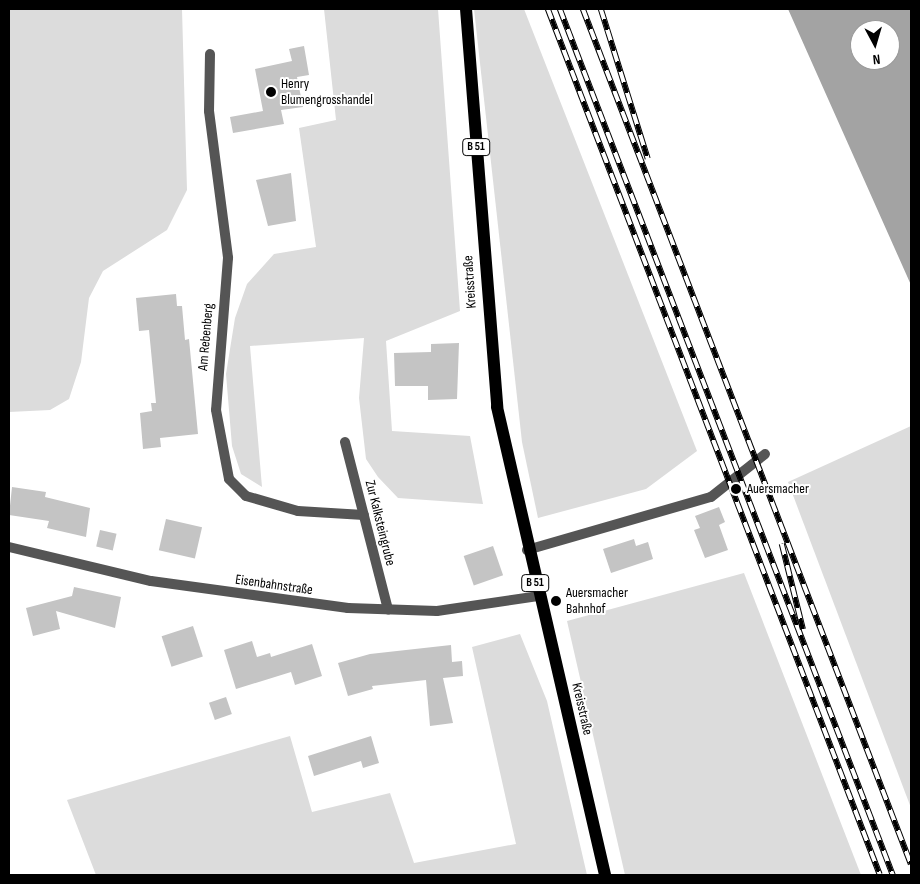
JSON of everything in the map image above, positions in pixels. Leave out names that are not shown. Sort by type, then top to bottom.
[{"type":"main road","name":"Kreisstraße","points":[[466,9],[491,354],[527,550],[605,875]]},
{"type":"street","name":"Am Rebenberg","points":[[210,54],[209,111],[228,258],[216,410],[229,479],[246,496],[298,511],[364,515]]},
{"type":"street","name":"Zur Kalksteingrube","points":[[345,442],[388,610]]},
{"type":"street","points":[[527,550],[711,497],[766,454]]},
{"type":"street","name":"Eisenbahnstraße","points":[[9,548],[151,581],[388,610],[437,612],[538,596]]},
{"type":"shaded area","points":[[9,9],[182,9],[187,190],[167,230],[103,271],[89,298],[81,362],[69,399],[50,410],[9,412]]},
{"type":"shaded area","points":[[324,9],[438,9],[460,311],[386,341],[392,431],[470,436],[483,504],[398,498],[378,477],[366,459],[359,398],[364,338],[250,346],[262,487],[241,474],[232,446],[226,374],[235,318],[247,284],[274,254],[316,247],[299,128],[336,120]]},
{"type":"shaded area","points":[[474,9],[524,9],[697,451],[646,489],[538,518],[522,442]]},
{"type":"shaded area","points":[[788,9],[911,9],[911,285]]},
{"type":"shaded area","points":[[911,426],[911,808],[788,482]]},
{"type":"shaded area","points":[[744,573],[861,875],[625,875],[567,621]]},
{"type":"shaded area","points":[[520,634],[547,701],[587,875],[96,875],[67,800],[290,736],[312,812],[390,793],[414,863],[516,844],[472,647]]},
{"type":"building","points":[[304,46],[309,75],[297,77],[303,107],[281,110],[284,124],[233,133],[230,117],[263,111],[255,69],[292,61],[289,49]]},
{"type":"building","points":[[291,173],[296,221],[268,226],[256,180]]},
{"type":"building","points":[[176,294],[177,306],[182,306],[185,340],[189,339],[198,434],[160,438],[161,447],[143,449],[140,413],[152,411],[151,403],[156,403],[149,330],[139,331],[136,298]]},
{"type":"building","points":[[459,343],[457,399],[428,400],[428,386],[395,386],[394,353],[431,352],[431,344]]},
{"type":"building","points":[[12,487],[46,492],[45,497],[90,508],[86,537],[47,528],[49,521],[9,515]]},
{"type":"building","points":[[719,507],[725,522],[719,525],[728,550],[705,558],[694,530],[700,528],[695,516]]},
{"type":"building","points":[[166,519],[202,527],[195,559],[159,550]]},
{"type":"building","points":[[100,530],[117,534],[113,550],[96,547]]},
{"type":"building","points":[[634,539],[636,546],[648,542],[653,559],[611,573],[603,549]]},
{"type":"building","points":[[493,546],[503,575],[474,585],[464,556]]},
{"type":"building","points":[[74,587],[121,597],[115,628],[56,611],[60,629],[33,636],[26,608],[72,596]]},
{"type":"building","points":[[193,626],[203,656],[172,667],[162,636]]},
{"type":"building","points":[[252,641],[257,657],[270,653],[271,657],[312,644],[322,676],[295,685],[291,672],[236,689],[224,650]]},
{"type":"building","points":[[451,645],[452,662],[462,661],[463,676],[443,678],[453,723],[430,726],[426,680],[372,686],[373,689],[348,696],[338,663],[370,654]]},
{"type":"building","points":[[226,697],[232,714],[215,720],[209,703]]},
{"type":"building","points":[[371,736],[379,763],[363,768],[361,761],[314,776],[308,756]]},
{"type":"railway","points":[[548,9],[880,875]]},
{"type":"railway","points":[[560,9],[893,875]]},
{"type":"railway","points":[[583,9],[911,864]]},
{"type":"railway","points":[[601,9],[648,159]]},
{"type":"railway","points":[[782,544],[803,629]]},
{"type":"place","name":"Henry Blumengrosshandel","points":[[271,92]]},
{"type":"place","name":"Auersmacher","points":[[736,489]]},
{"type":"place","name":"Auersmacher Bahnhof","points":[[556,601]]}]
